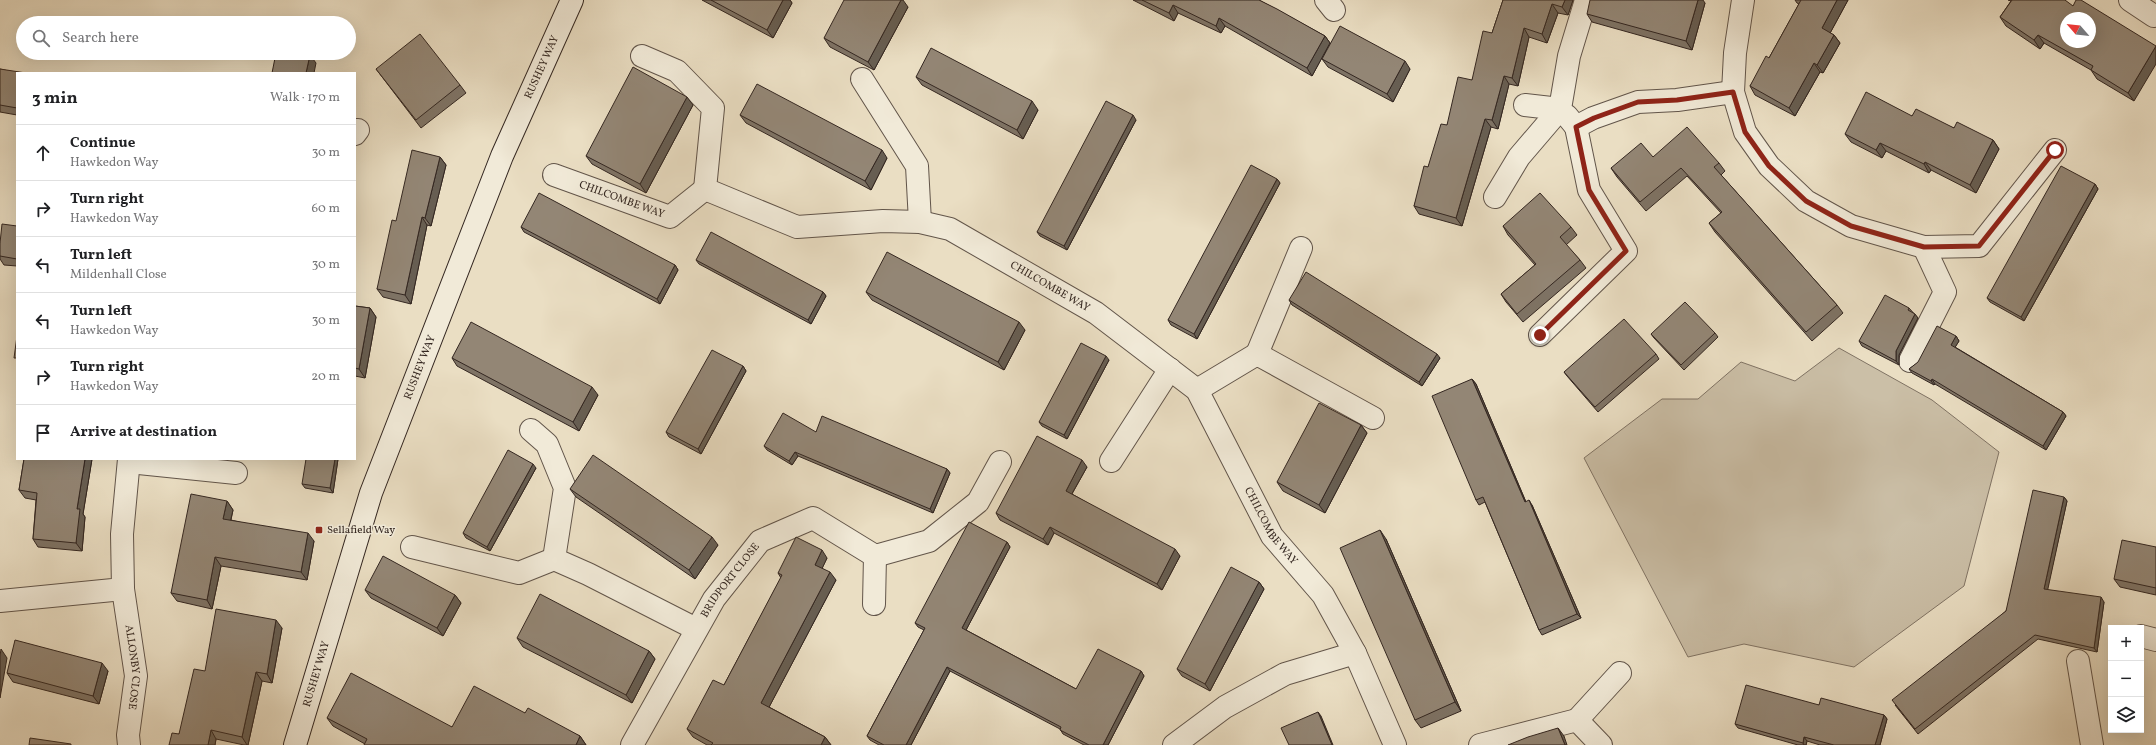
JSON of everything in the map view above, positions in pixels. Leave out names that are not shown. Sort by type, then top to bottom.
[{"type":"street","name":"RUSHEY WAY","points":[[295,745],[371,493],[502,156],[572,0]]},
{"type":"street","points":[[1495,196],[1519,157],[1560,109],[1569,56],[1586,0]]},
{"type":"street","points":[[1743,0],[1735,53],[1733,92],[1745,132],[1769,166],[1806,201],[1851,226],[1924,247],[1979,246],[2055,150]]},
{"type":"street","points":[[2130,0],[2154,16]]},
{"type":"street","points":[[642,56],[677,71],[713,108],[705,189]]},
{"type":"street","points":[[862,79],[917,166],[920,222]]},
{"type":"street","points":[[1576,127],[1594,118],[1638,102],[1677,100],[1733,92]]},
{"type":"street","points":[[1525,106],[1560,109],[1576,127],[1589,190],[1626,251],[1540,335]]},
{"type":"street","name":"CHILCOMBE WAY","points":[[554,175],[670,217],[705,189],[797,227],[883,222],[920,222],[950,229],[1096,313],[1197,390],[1272,536],[1323,595],[1355,653],[1395,745]]},
{"type":"street","points":[[1910,361],[1945,292],[1924,247]]},
{"type":"street","points":[[1197,390],[1257,354],[1301,248]]},
{"type":"street","points":[[1257,354],[1373,418]]},
{"type":"street","points":[[1111,461],[1170,369]]},
{"type":"street","points":[[412,547],[519,572],[554,559],[565,488],[547,444],[531,430]]},
{"type":"street","name":"ALLONBY CLOSE","points":[[129,745],[128,735],[136,676],[123,589],[122,534],[129,461],[236,473]]},
{"type":"street","points":[[874,604],[875,556],[929,541],[978,502],[1000,462]]},
{"type":"street","name":"BRIDPORT CLOSE","points":[[632,745],[714,599],[760,541],[813,518],[875,556]]},
{"type":"street","name":"BRIDPORT CLOSE","points":[[554,559],[588,574],[696,629]]},
{"type":"street","points":[[0,601],[123,589]]},
{"type":"street","points":[[2144,637],[2156,640]]},
{"type":"street","points":[[1174,745],[1225,706],[1285,674],[1355,653]]},
{"type":"street","points":[[2078,661],[2092,745]]},
{"type":"street","points":[[1480,745],[1577,720],[1620,673]]},
{"type":"street","points":[[1577,720],[1601,745]]},
{"type":"shaded area","points":[[1839,348],[1932,400],[1999,452],[1964,586],[1854,667],[1744,644],[1688,657],[1584,458],[1662,399],[1698,399],[1741,362],[1795,381]]},
{"type":"building","points":[[711,0],[783,0],[767,30]]},
{"type":"building","points":[[844,0],[901,0],[868,62],[824,38]]},
{"type":"building","points":[[1142,0],[1259,0],[1325,36],[1307,68],[1219,18],[1216,26],[1173,5],[1169,13]]},
{"type":"building","points":[[1503,0],[1565,0],[1562,7],[1552,4],[1542,34],[1524,28],[1512,78],[1504,76],[1492,120],[1485,119],[1456,218],[1414,206],[1424,166],[1428,167],[1441,124],[1447,125],[1458,77],[1472,80],[1483,31],[1492,33]]},
{"type":"building","points":[[1590,0],[1698,0],[1686,41],[1587,14]]},
{"type":"building","points":[[1801,0],[1837,0],[1822,28],[1834,35],[1817,65],[1814,63],[1789,108],[1750,86],[1766,56],[1769,58]]},
{"type":"building","points":[[2012,0],[2065,0],[2073,6],[2076,0],[2081,0],[2156,46],[2128,93],[2091,70],[2093,66],[2061,48],[2096,48],[2096,12],[2060,12],[2060,47],[2038,35],[2034,40],[2000,17]]},
{"type":"building","points":[[1340,26],[1405,61],[1387,94],[1322,59]]},
{"type":"building","points":[[420,34],[460,85],[416,120],[376,69]]},
{"type":"building","points":[[931,48],[1032,101],[1017,130],[916,77]]},
{"type":"building","points":[[275,60],[309,60],[306,72],[272,72]]},
{"type":"building","points":[[633,67],[687,97],[640,184],[586,156]]},
{"type":"building","points":[[0,69],[20,72],[16,72],[16,108],[0,105]]},
{"type":"building","points":[[757,84],[882,150],[865,181],[740,115]]},
{"type":"building","points":[[1866,92],[1912,116],[1916,109],[1954,128],[1957,122],[1993,140],[1970,185],[1925,162],[1924,164],[1880,143],[1876,150],[1845,134]]},
{"type":"building","points":[[1106,101],[1133,115],[1064,246],[1037,232]]},
{"type":"building","points":[[1687,127],[1719,163],[1714,167],[1837,305],[1806,332],[1709,223],[1722,212],[1681,168],[1640,202],[1611,168],[1641,143],[1653,157]]},
{"type":"building","points":[[412,150],[440,157],[425,218],[422,217],[405,295],[377,289],[392,220],[396,221]]},
{"type":"building","points":[[1251,165],[1277,179],[1194,334],[1168,320]]},
{"type":"building","points":[[2061,166],[2095,184],[2021,317],[1987,298]]},
{"type":"building","points":[[539,193],[675,265],[657,299],[521,227]]},
{"type":"building","points":[[1540,193],[1571,227],[1560,237],[1580,260],[1517,314],[1501,294],[1536,264],[1503,226]]},
{"type":"building","points":[[2,224],[16,226],[16,259],[0,256]]},
{"type":"building","points":[[711,232],[823,292],[808,320],[696,260]]},
{"type":"building","points":[[887,252],[1019,322],[998,362],[866,292]]},
{"type":"building","points":[[1306,272],[1437,354],[1419,382],[1289,300]]},
{"type":"building","points":[[1885,295],[1909,308],[1908,310],[1915,314],[1896,351],[1896,361],[1859,341]]},
{"type":"building","points":[[1685,302],[1715,333],[1681,365],[1651,334]]},
{"type":"building","points":[[356,306],[370,308],[359,369],[356,368]]},
{"type":"building","points":[[1624,319],[1656,354],[1595,407],[1564,372]]},
{"type":"building","points":[[471,322],[592,387],[573,422],[452,358]]},
{"type":"building","points":[[1937,326],[1956,336],[1951,345],[2063,412],[2043,446],[1932,379],[1931,381],[1909,369],[1918,362]]},
{"type":"building","points":[[16,343],[16,358],[14,358]]},
{"type":"building","points":[[1081,343],[1106,356],[1064,435],[1039,422]]},
{"type":"building","points":[[712,350],[743,366],[698,449],[666,432]]},
{"type":"building","points":[[1472,379],[1525,502],[1529,500],[1577,614],[1539,630],[1483,497],[1476,500],[1432,396]]},
{"type":"building","points":[[1319,403],[1361,425],[1319,505],[1277,482]]},
{"type":"building","points":[[783,413],[816,432],[822,416],[947,469],[930,509],[795,452],[789,461],[764,446]]},
{"type":"building","points":[[1037,436],[1082,460],[1066,491],[1175,549],[1157,584],[1050,527],[1043,539],[996,513]]},
{"type":"building","points":[[508,450],[533,464],[487,547],[463,533]]},
{"type":"building","points":[[593,455],[712,537],[689,570],[570,489]]},
{"type":"building","points":[[24,460],[85,460],[77,509],[80,509],[76,543],[33,539],[37,493],[19,490]]},
{"type":"building","points":[[306,460],[335,460],[330,488],[302,484]]},
{"type":"building","points":[[2033,490],[2064,497],[2044,589],[2101,597],[2094,648],[2035,635],[1915,729],[1892,700],[2006,611]]},
{"type":"building","points":[[191,494],[227,501],[223,519],[308,533],[301,572],[215,557],[207,600],[171,593]]},
{"type":"building","points":[[969,522],[1007,542],[962,628],[1076,689],[1098,649],[1141,671],[1103,745],[1089,745],[1060,730],[1061,727],[947,667],[906,745],[884,745],[867,736],[925,628],[915,623]]},
{"type":"building","points":[[1380,530],[1455,702],[1415,720],[1340,548]]},
{"type":"building","points":[[796,537],[822,550],[815,565],[830,572],[761,703],[825,737],[821,745],[711,745],[713,743],[687,729],[713,680],[724,685],[782,575],[778,573]]},
{"type":"building","points":[[2122,540],[2156,547],[2156,588],[2114,579]]},
{"type":"building","points":[[383,556],[455,595],[437,628],[365,590]]},
{"type":"building","points":[[1231,567],[1259,582],[1205,684],[1177,669]]},
{"type":"building","points":[[540,594],[649,651],[626,695],[517,638]]},
{"type":"building","points":[[216,609],[276,620],[267,674],[256,672],[242,737],[211,730],[208,745],[169,745],[172,733],[179,734],[194,669],[205,671]]},
{"type":"building","points":[[15,640],[102,663],[93,696],[7,673]]},
{"type":"building","points":[[351,673],[452,727],[474,686],[525,713],[528,708],[580,736],[576,745],[364,745],[367,739],[327,718]]},
{"type":"building","points":[[1746,685],[1819,705],[1821,698],[1884,715],[1875,745],[1834,745],[1804,737],[1803,743],[1735,724]]},
{"type":"building","points":[[1318,712],[1332,745],[1289,745],[1281,728]]},
{"type":"building","points":[[1558,728],[1565,745],[1508,745],[1528,737]]},
{"type":"building","points":[[30,738],[71,744],[71,745],[29,745]]},
{"type":"place","name":"Sellafield Way","points":[[319,530]]},
{"type":"route","points":[[1540,335],[1626,251],[1589,190],[1576,127],[1594,118],[1638,102],[1677,100],[1733,92],[1745,132],[1769,166],[1806,201],[1851,226],[1924,247],[1979,246],[2055,150]]}]
